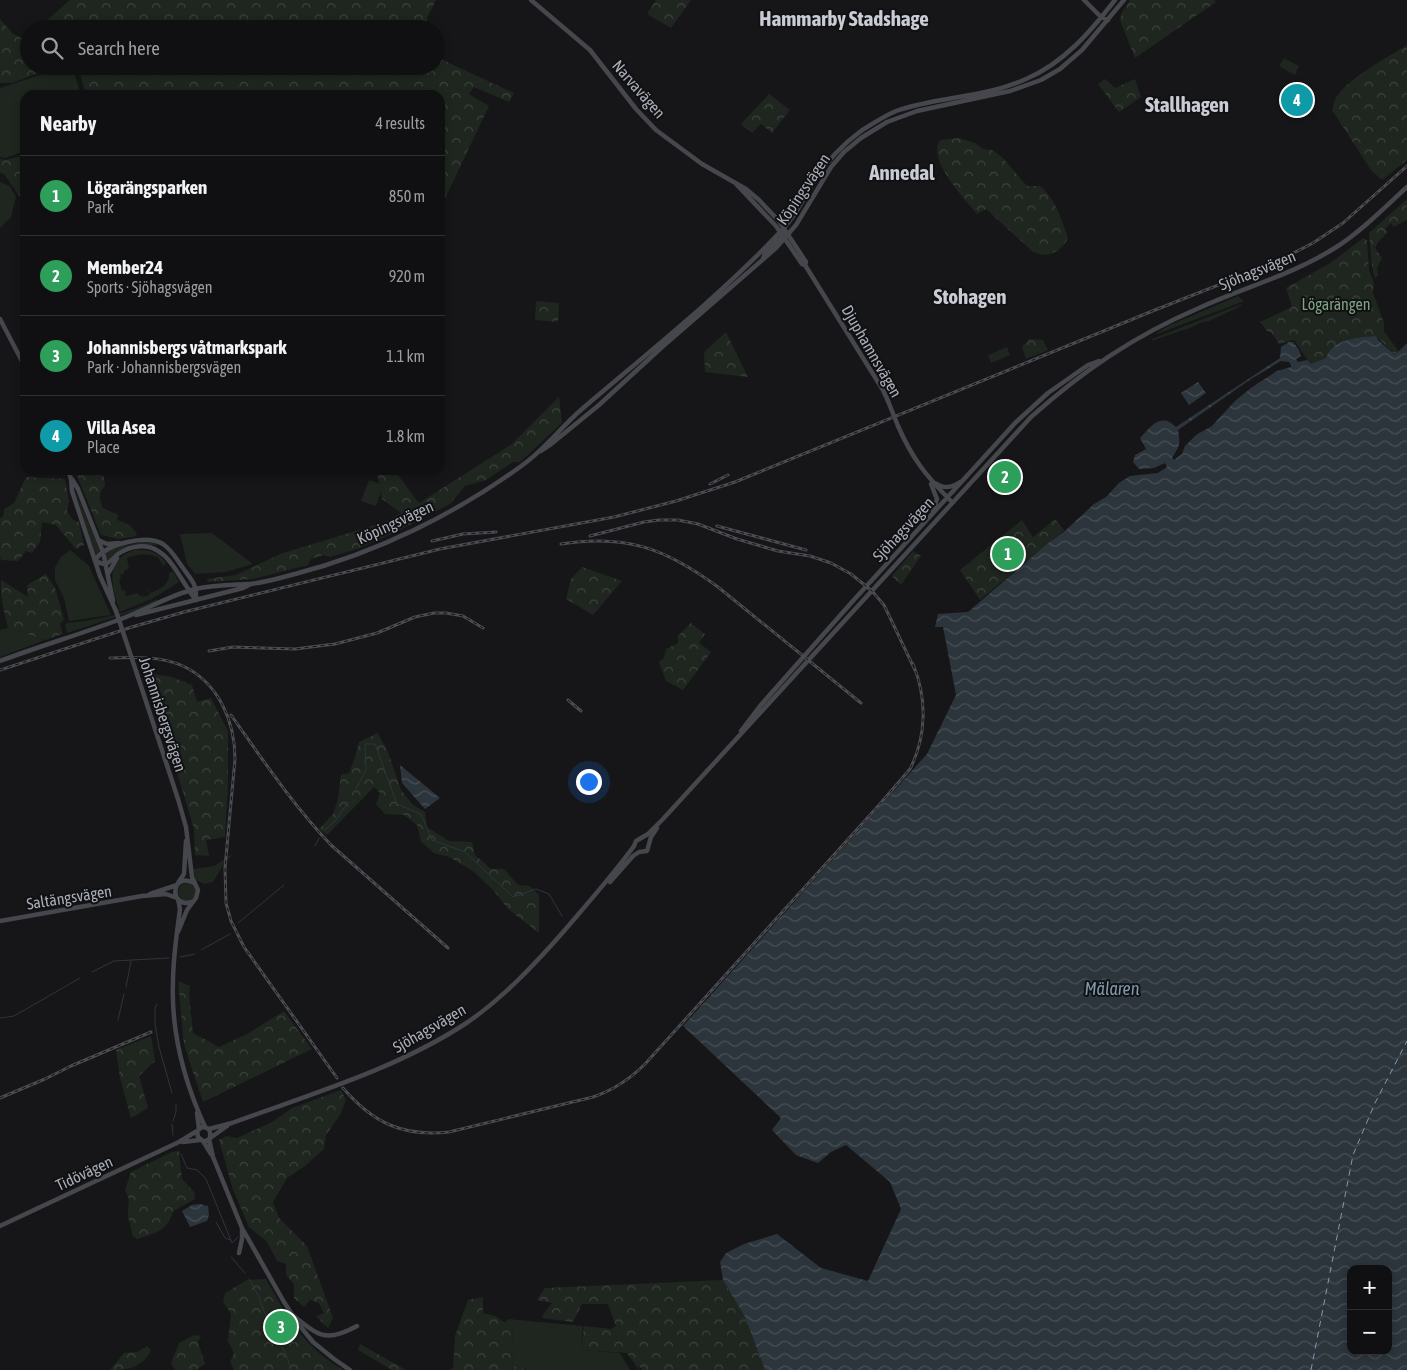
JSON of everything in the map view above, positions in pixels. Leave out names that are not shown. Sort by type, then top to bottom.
[{"type":"main road","name":"Narvavägen","points":[[531,0],[590,50],[636,109],[656,130],[702,164],[746,189],[759,200],[784,234]]},
{"type":"main road","points":[[1084,0],[1108,20]]},
{"type":"main road","name":"Köpingsvägen","points":[[0,660],[123,618],[197,588],[252,584],[296,574],[340,560],[414,529],[494,484],[550,445],[599,405],[778,246],[800,212],[800,207],[814,181],[831,159],[855,136],[895,111],[999,89],[1025,80],[1054,65],[1069,53],[1115,0]]},
{"type":"main road","name":"Köpingsvägen","points":[[535,455],[570,420],[724,287],[773,240],[796,225],[831,167],[844,152],[862,138],[886,122],[917,111],[1010,91],[1041,80],[1069,62],[1124,0]]},
{"type":"main road","name":"Narvavägen","points":[[736,184],[784,234]]},
{"type":"main road","name":"Sjöhagsvägen","points":[[738,737],[764,702],[852,602],[931,515],[950,500],[967,477],[1037,402],[1088,365],[1104,358],[1161,325],[1302,266],[1328,252],[1351,238],[1407,187]]},
{"type":"main road","points":[[772,221],[776,231],[773,240]]},
{"type":"main road","points":[[762,260],[765,253],[784,234]]},
{"type":"main road","name":"Djuphamnsvägen","points":[[784,234],[792,250],[805,266],[882,388],[906,445],[928,478],[950,500]]},
{"type":"main road","name":"Djuphamnsvägen","points":[[784,234],[806,262],[805,266]]},
{"type":"main road","points":[[778,246],[792,250]]},
{"type":"main road","points":[[0,319],[20,357]]},
{"type":"main road","name":"Sjöhagsvägen","points":[[598,893],[636,841],[663,819],[908,550],[948,502],[1057,393],[1104,358]]},
{"type":"main road","points":[[999,441],[1010,434],[1026,418],[1031,417],[1037,402]]},
{"type":"main road","points":[[70,475],[72,479]]},
{"type":"main road","points":[[928,478],[946,488],[953,487],[967,477]]},
{"type":"main road","points":[[928,478],[937,499],[931,515]]},
{"type":"main road","name":"Johannisbergsvägen","points":[[72,479],[78,489],[103,552],[115,611]]},
{"type":"main road","name":"Johannisbergsvägen","points":[[72,479],[72,491],[137,674],[178,799],[186,827],[191,873],[194,882]]},
{"type":"main road","points":[[98,540],[107,544],[147,540],[163,544],[169,549],[197,588],[196,600]]},
{"type":"main road","points":[[128,542],[103,552],[95,560],[101,564],[106,564],[118,554],[134,547],[148,547],[159,551],[173,566],[188,591],[196,600]]},
{"type":"main road","points":[[159,551],[163,544]]},
{"type":"main road","points":[[903,545],[908,550]]},
{"type":"main road","points":[[108,574],[118,554]]},
{"type":"main road","points":[[173,566],[179,562]]},
{"type":"main road","points":[[191,579],[201,585],[213,586]]},
{"type":"main road","points":[[179,594],[184,583]]},
{"type":"main road","name":"Köpingsvägen","points":[[123,618],[243,588],[252,584]]},
{"type":"main road","points":[[852,602],[857,606]]},
{"type":"main road","name":"Sjöhagsvägen","points":[[198,1130],[232,1123],[396,1061],[474,1017],[518,981],[598,893],[639,852],[647,851],[651,837],[663,819]]},
{"type":"main road","name":"Johannisbergsvägen","points":[[178,884],[184,874],[186,827]]},
{"type":"main road","points":[[642,838],[649,844]]},
{"type":"main road","points":[[634,846],[639,852]]},
{"type":"main road","points":[[178,932],[186,910],[196,898],[198,892],[194,882],[188,880],[178,884],[175,890],[180,909],[173,980],[173,1012],[183,1066],[196,1109],[198,1137],[214,1157]]},
{"type":"main road","name":"Saltängsvägen","points":[[142,896],[178,884]]},
{"type":"main road","name":"Saltängsvägen","points":[[0,921],[142,896],[166,894],[177,898]]},
{"type":"main road","points":[[177,898],[184,903],[192,902]]},
{"type":"main road","points":[[196,1109],[207,1128],[214,1157],[242,1228],[291,1313],[313,1342],[350,1370]]},
{"type":"main road","name":"Sjöhagsvägen","points":[[201,1140],[210,1138],[232,1123]]},
{"type":"main road","name":"Tidövägen","points":[[0,1226],[179,1142],[198,1130]]},
{"type":"main road","name":"Tidövägen","points":[[179,1142],[201,1140]]},
{"type":"main road","points":[[239,1253],[242,1228]]},
{"type":"main road","points":[[291,1313],[322,1335],[337,1336],[356,1326]]},
{"type":"green space","points":[[70,0],[436,0],[427,20],[47,20]]},
{"type":"green space","points":[[656,0],[691,0],[671,28],[647,14]]},
{"type":"green space","points":[[1130,0],[1214,0],[1216,2],[1135,58],[1120,20],[1122,12]]},
{"type":"green space","points":[[0,19],[13,34],[20,38],[20,75],[33,75],[12,83],[0,83]]},
{"type":"green space","points":[[1407,45],[1407,160],[1382,180],[1371,170],[1332,110],[1337,96],[1352,81]]},
{"type":"green space","points":[[1284,58],[1299,66],[1295,75],[1279,66]]},
{"type":"green space","points":[[445,61],[514,93],[509,102],[474,87],[469,94],[489,106],[445,198],[445,90],[85,90],[80,75],[445,75]]},
{"type":"green space","points":[[40,75],[75,75],[79,90],[20,90],[20,153],[5,158],[0,157],[0,88]]},
{"type":"green space","points":[[1105,79],[1115,88],[1135,79],[1141,97],[1119,112],[1098,84]]},
{"type":"green space","points":[[769,94],[790,110],[772,133],[761,124],[752,133],[741,124]]},
{"type":"green space","points":[[959,138],[975,143],[983,149],[992,150],[1002,157],[1027,186],[1040,186],[1045,191],[1057,210],[1068,238],[1061,248],[1047,255],[1036,253],[986,209],[977,214],[956,189],[942,168],[938,157],[937,148],[940,140]]},
{"type":"green space","points":[[20,156],[20,197],[4,174],[0,173],[0,159],[6,160]]},
{"type":"green space","points":[[0,182],[10,186],[16,197],[11,217],[0,228]]},
{"type":"green space","points":[[1407,199],[1407,220],[1394,227],[1391,223],[1385,229],[1388,232],[1375,248],[1382,258],[1377,268],[1378,275],[1375,278],[1371,261],[1369,233]]},
{"type":"green space","name":"Lögarängen","points":[[1363,238],[1367,240],[1369,270],[1374,283],[1373,293],[1384,323],[1384,331],[1399,352],[1395,355],[1376,336],[1361,337],[1340,343],[1329,352],[1326,358],[1311,365],[1294,340],[1279,344],[1271,332],[1267,331],[1260,322],[1292,307],[1286,288],[1332,262]]},
{"type":"green space","points":[[1238,296],[1244,301],[1157,333],[1168,326]]},
{"type":"green space","points":[[536,301],[559,303],[558,322],[535,320]]},
{"type":"green space","points":[[1244,303],[1209,321],[1153,341],[1152,339]]},
{"type":"green space","points":[[726,332],[748,377],[705,372],[704,352]]},
{"type":"green space","points":[[1029,339],[1043,340],[1048,350],[1026,359],[1022,347]]},
{"type":"green space","points":[[1007,347],[1010,355],[991,363],[988,355]]},
{"type":"green space","points":[[559,397],[562,423],[520,462],[513,462],[486,480],[465,486],[450,504],[396,532],[357,549],[330,557],[324,555],[311,559],[308,565],[253,579],[208,582],[207,579],[236,575],[280,554],[385,522],[401,513],[382,499],[378,475],[398,475],[419,503],[512,444]]},
{"type":"green space","points":[[77,475],[102,475],[104,477],[105,485],[100,496],[103,508],[118,515],[117,520],[132,527],[137,536],[118,539],[101,535]]},
{"type":"green space","points":[[26,477],[65,479],[69,501],[67,511],[73,520],[79,522],[84,545],[76,549],[56,525],[42,522],[40,542],[32,553],[26,551],[18,561],[1,560],[0,518],[3,517],[4,509],[14,503]]},
{"type":"green space","points":[[369,480],[383,485],[376,506],[361,501]]},
{"type":"green space","points":[[74,487],[100,551],[95,555]]},
{"type":"green space","points":[[1055,519],[1064,530],[980,600],[960,570],[1022,520],[1033,537]]},
{"type":"green space","points":[[212,533],[253,564],[226,572],[195,574],[187,564],[180,534]]},
{"type":"green space","points":[[143,542],[159,545],[133,545],[120,551],[107,561],[104,552]]},
{"type":"green space","points":[[70,550],[89,566],[111,615],[69,621],[64,598],[55,580],[55,567],[61,557]]},
{"type":"green space","points":[[135,550],[152,552],[160,556],[166,563],[163,566],[158,557],[150,555],[138,555],[127,558],[129,569],[120,575],[121,579],[119,580],[122,591],[125,590],[126,596],[138,593],[142,597],[150,595],[148,590],[145,590],[149,589],[150,593],[161,588],[168,580],[169,573],[173,571],[179,582],[152,599],[120,612],[114,593],[112,575],[118,560],[125,554]]},
{"type":"green space","points":[[913,551],[921,556],[901,585],[892,576]]},
{"type":"green space","points":[[582,567],[622,581],[593,615],[566,599],[571,579]]},
{"type":"green space","points":[[46,574],[55,588],[64,619],[60,624],[63,634],[45,640],[8,628],[2,598],[1,580],[28,597],[27,585]]},
{"type":"green space","points":[[157,599],[157,601],[137,610],[67,633],[65,625],[67,623],[114,615]]},
{"type":"green space","points":[[691,623],[705,634],[699,643],[711,652],[683,690],[666,681],[659,662],[664,658],[666,649],[678,643],[678,636]]},
{"type":"green space","points":[[8,628],[45,640],[0,657],[0,630]]},
{"type":"green space","points":[[147,673],[172,677],[192,685],[197,702],[211,698],[228,731],[225,837],[206,840],[209,856],[195,855],[194,829]]},
{"type":"green space","points":[[378,733],[388,752],[401,790],[413,805],[425,812],[427,827],[449,841],[472,842],[475,855],[491,869],[504,869],[518,885],[530,886],[539,895],[539,933],[508,909],[494,891],[473,871],[449,857],[434,853],[421,842],[417,825],[404,815],[385,814],[376,804],[380,793],[374,787],[327,835],[319,829],[333,814],[338,799],[341,775],[349,773],[359,742]]},
{"type":"green space","points":[[234,853],[224,864],[213,882],[204,884],[196,880],[193,869],[214,866]]},
{"type":"green space","points":[[187,883],[193,886],[196,892],[193,898],[187,901],[181,898],[178,892],[181,886]]},
{"type":"green space","points":[[178,981],[190,986],[189,994],[193,1033],[219,1047],[247,1034],[284,1011],[312,1049],[203,1102],[184,1045]]},
{"type":"green space","points":[[151,1036],[155,1061],[139,1076],[148,1108],[131,1118],[120,1078],[116,1050]]},
{"type":"green space","points":[[341,1090],[346,1100],[340,1115],[326,1135],[324,1149],[305,1166],[287,1178],[273,1202],[279,1218],[307,1246],[333,1318],[328,1328],[316,1316],[324,1313],[319,1303],[310,1300],[304,1307],[294,1298],[294,1284],[286,1275],[286,1264],[277,1261],[267,1242],[249,1227],[233,1190],[219,1140],[226,1136],[237,1138],[272,1122],[292,1108]]},
{"type":"green space","points":[[179,1151],[182,1179],[194,1192],[195,1199],[173,1211],[168,1223],[160,1231],[137,1239],[132,1235],[128,1217],[129,1200],[125,1190],[131,1172],[172,1152]]},
{"type":"green space","points":[[266,1279],[281,1306],[307,1341],[329,1361],[343,1370],[234,1370],[230,1362],[234,1353],[228,1341],[231,1314],[223,1302],[225,1293],[247,1280]]},
{"type":"green space","points":[[723,1280],[745,1317],[765,1370],[643,1370],[639,1366],[639,1370],[627,1353],[581,1350],[584,1326],[611,1329],[616,1326],[608,1304],[582,1304],[573,1322],[542,1318],[552,1303],[537,1300],[545,1288]]},
{"type":"green space","points":[[483,1297],[483,1313],[495,1316],[512,1327],[514,1366],[531,1370],[449,1370],[453,1368],[455,1336],[468,1300]]},
{"type":"green space","points":[[508,1319],[583,1326],[581,1350],[620,1353],[630,1370],[531,1370],[514,1366],[512,1328],[505,1323]]},
{"type":"green space","points":[[194,1335],[201,1336],[198,1342],[205,1364],[196,1370],[175,1370],[171,1363],[179,1343]]},
{"type":"green space","points":[[360,1344],[406,1370],[392,1370],[358,1350]]},
{"type":"green space","points":[[147,1346],[151,1350],[144,1361],[134,1367],[110,1370],[124,1353],[137,1352]]},
{"type":"water","name":"Mälaren","points":[[1376,336],[1395,355],[1407,343],[1407,1370],[765,1370],[745,1317],[723,1280],[720,1262],[726,1253],[744,1244],[777,1234],[821,1268],[868,1281],[901,1209],[890,1182],[846,1145],[831,1152],[818,1163],[796,1155],[772,1130],[781,1118],[683,1026],[927,754],[956,695],[943,627],[935,627],[938,614],[968,612],[1066,530],[1094,504],[1106,497],[1119,483],[1130,476],[1158,473],[1167,467],[1165,463],[1154,468],[1139,469],[1133,462],[1135,455],[1146,449],[1140,438],[1156,422],[1166,421],[1176,427],[1280,358],[1281,347],[1289,342],[1293,342],[1299,350],[1301,356],[1296,359],[1298,362],[1307,360],[1311,364],[1326,358],[1329,352],[1340,343],[1354,338]],"holes":[[[1281,361],[1289,362],[1291,367],[1277,371],[1251,388],[1235,401],[1212,426],[1196,435],[1185,446],[1182,454],[1174,460],[1172,458],[1179,445],[1178,430],[1251,379]]]},
{"type":"water","points":[[1198,382],[1206,393],[1189,405],[1181,393]]},
{"type":"water","points":[[400,765],[440,798],[425,809],[402,783]]},
{"type":"water","points":[[192,1205],[208,1206],[209,1215],[207,1221],[190,1227],[182,1211]]},
{"type":"waterway","points":[[356,789],[366,770],[365,744],[375,744],[397,804],[421,814],[432,840],[465,852],[513,897],[536,889],[549,894],[562,916]]},
{"type":"waterway","points":[[325,830],[336,820],[348,802]]},
{"type":"waterway","points":[[315,846],[319,838]]},
{"type":"waterway","points":[[238,923],[284,885]]},
{"type":"waterway","points":[[201,950],[230,934]]},
{"type":"waterway","points":[[180,957],[195,954]]},
{"type":"waterway","points":[[92,972],[114,961],[169,958]]},
{"type":"waterway","points":[[126,987],[131,961]]},
{"type":"waterway","points":[[0,1018],[14,1016],[80,978]]},
{"type":"waterway","points":[[118,1020],[124,994]]},
{"type":"waterway","points":[[157,1004],[155,1008],[155,1024],[159,1047],[172,1093]]},
{"type":"waterway","points":[[173,1121],[176,1105]]},
{"type":"waterway","points":[[172,1124],[173,1135]]},
{"type":"waterway","points":[[181,1154],[187,1168],[197,1170],[206,1179],[232,1243],[238,1237]]},
{"type":"waterway","points":[[216,1222],[225,1238],[231,1240]]},
{"type":"waterway","points":[[231,1257],[245,1273]]},
{"type":"waterway","points":[[249,1279],[288,1359],[289,1365]]},
{"type":"ferry route","points":[[1311,1370],[1353,1155],[1375,1103],[1407,1041]]},
{"type":"railway","points":[[0,670],[184,612],[440,549],[614,517],[676,501],[735,482],[1272,264],[1313,243],[1343,223],[1407,166]]},
{"type":"railway","points":[[710,484],[728,475]]},
{"type":"railway","points":[[590,536],[644,522],[678,520],[698,524],[737,539],[778,551],[810,556],[831,563],[851,574],[872,591],[884,605],[915,670]]},
{"type":"railway","points":[[717,526],[806,550]]},
{"type":"railway","points":[[432,541],[463,534],[496,532]]},
{"type":"railway","points":[[561,544],[584,541],[625,543],[644,547],[680,562],[718,587],[861,703]]},
{"type":"railway","points":[[209,651],[233,647],[295,649],[335,644],[377,633],[415,617],[434,613],[463,616],[483,628]]},
{"type":"railway","points":[[110,658],[137,657],[166,660],[183,666],[196,673],[206,682],[222,705],[232,731],[235,759],[225,868],[226,903],[231,921],[244,947],[337,1078]]},
{"type":"railway","points":[[343,1088],[354,1100],[378,1119],[403,1130],[432,1133],[449,1132],[593,1097],[608,1091],[634,1074],[910,769],[920,743],[923,716],[921,690],[913,664]]},
{"type":"railway","points":[[568,700],[581,711]]},
{"type":"railway","points":[[231,715],[291,798],[317,830],[331,845],[448,948]]},
{"type":"railway","points":[[0,1098],[151,1032]]},
{"type":"place","name":"Villa Asea","points":[[1297,100]]},
{"type":"place","name":"Member24","points":[[1005,477]]},
{"type":"place","name":"Lögarängsparken","points":[[1008,554]]},
{"type":"place","name":"Johannisbergs våtmarkspark","points":[[281,1327]]},
{"type":"district","name":"Hammarby Stadshage","points":[[844,19]]},
{"type":"district","name":"Stallhagen","points":[[1187,105]]},
{"type":"district","name":"Annedal","points":[[902,173]]},
{"type":"district","name":"Stohagen","points":[[970,297]]}]
